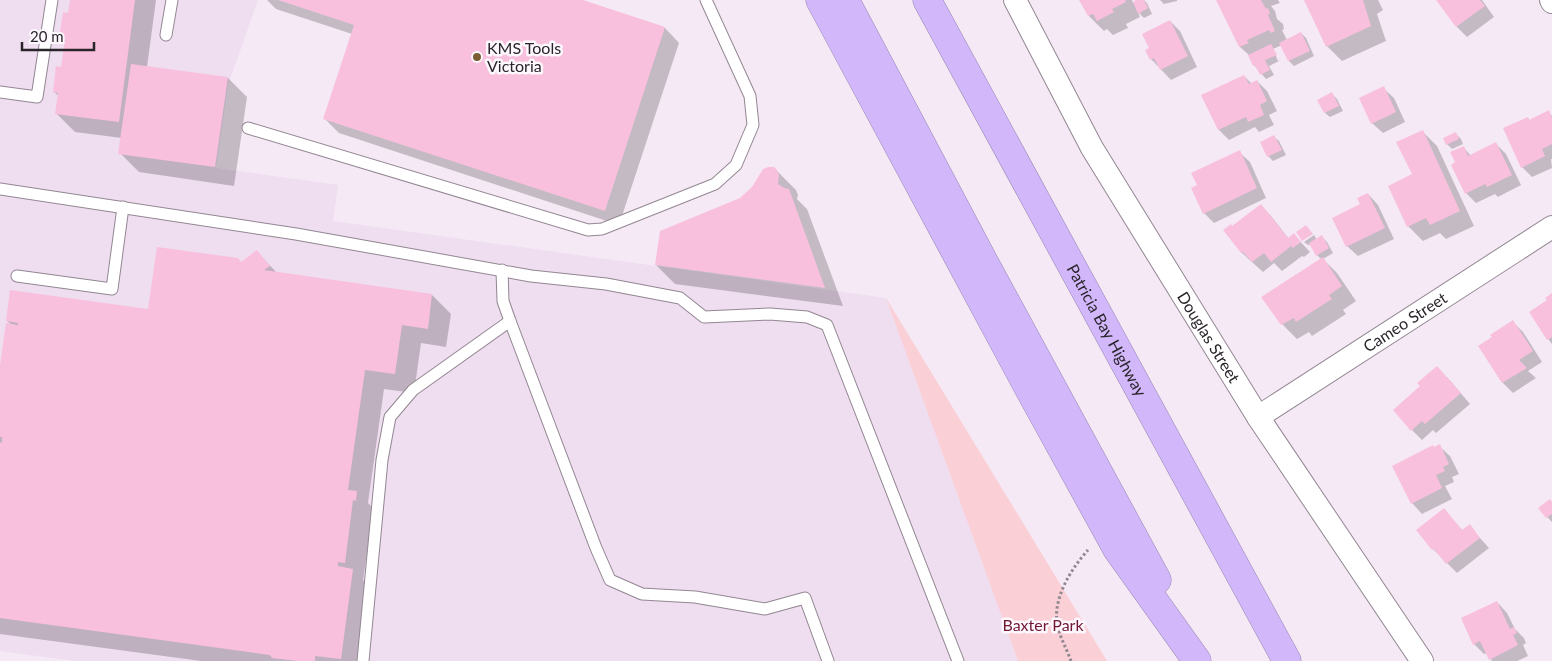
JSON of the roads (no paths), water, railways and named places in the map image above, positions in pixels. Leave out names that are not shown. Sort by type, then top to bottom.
[{"type":"highway","points":[[820,0],[1117,549],[1197,661]]},
{"type":"highway","points":[[845,0],[984,262],[1202,661]]},
{"type":"highway","name":"Patricia Bay Highway","points":[[927,0],[1287,661]]},
{"type":"street","name":"Douglas Street","points":[[1015,0],[1092,148],[1258,416],[1422,661]]},
{"type":"street","name":"Cameo Street","points":[[1258,416],[1552,227]]},
{"type":"lane","points":[[0,92],[37,97],[52,0]]},
{"type":"lane","points":[[166,35],[172,0]]},
{"type":"lane","points":[[248,128],[588,230],[602,229],[715,184],[736,165],[753,125],[750,96],[706,0]]},
{"type":"lane","points":[[0,189],[296,234],[531,276],[606,284],[680,298],[704,317],[770,314],[807,317],[827,325],[958,661]]},
{"type":"lane","points":[[17,276],[112,289],[123,207]]},
{"type":"lane","points":[[502,270],[503,301],[596,548],[610,580],[642,594],[695,597],[765,609],[805,598],[828,661]]},
{"type":"lane","points":[[363,661],[382,460],[390,417],[413,390],[510,321]]},
{"type":"place","name":"KMS Tools Victoria","points":[[477,57]]},
{"type":"park label","name":"Baxter Park","points":[[1043,625]]}]
